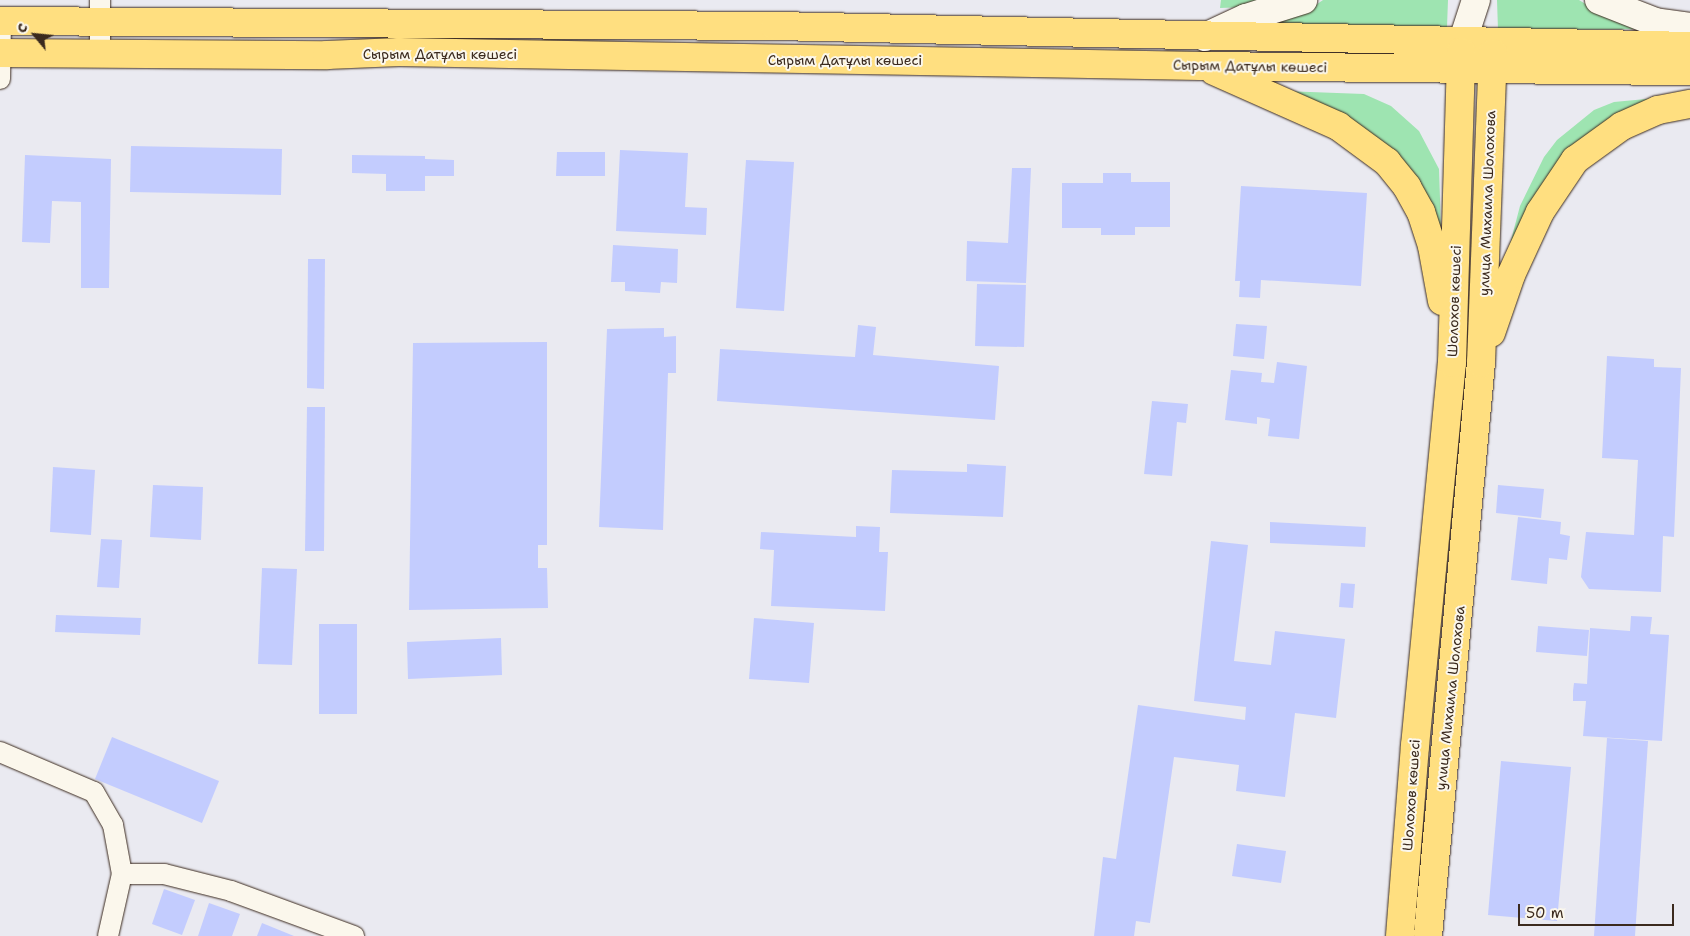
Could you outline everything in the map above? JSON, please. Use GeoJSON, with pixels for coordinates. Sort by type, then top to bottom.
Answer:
{"type":"FeatureCollection","features":[{"type":"Feature","properties":{"kind":"highway","name":"Сырым Датұлы көшесі"},"geometry":{"type":"LineString","coordinates":[[0,22],[100,11],[1204,37],[1690,71]]}},
{"type":"Feature","properties":{"kind":"highway","name":"Сырым Датұлы көшесі"},"geometry":{"type":"LineString","coordinates":[[1493,57],[1690,46]]}},
{"type":"Feature","properties":{"kind":"highway","name":"Сырым Датұлы көшесі"},"geometry":{"type":"LineString","coordinates":[[0,62],[100,54],[327,56],[400,52],[1201,66],[1461,56]]}},
{"type":"Feature","properties":{"kind":"highway","name":"Шолохов көшесі"},"geometry":{"type":"LineString","coordinates":[[1400,936],[1452,363],[1461,56]]}},
{"type":"Feature","properties":{"kind":"highway","name":"улица Михаила Шолохова"},"geometry":{"type":"LineString","coordinates":[[1439,813],[1481,362],[1493,57]]}},
{"type":"Feature","properties":{"kind":"highway"},"geometry":{"type":"LineString","coordinates":[[1201,66],[1338,126],[1387,162],[1407,187],[1421,212],[1432,246],[1452,363]]}},
{"type":"Feature","properties":{"kind":"highway"},"geometry":{"type":"LineString","coordinates":[[1481,362],[1511,275],[1540,212],[1575,160],[1622,126],[1658,110],[1690,104]]}},
{"type":"Feature","properties":{"kind":"highway","name":"Шолохов көшесі"},"geometry":{"type":"LineString","coordinates":[[1428,936],[1439,813]]}},
{"type":"Feature","properties":{"kind":"main road"},"geometry":{"type":"LineString","coordinates":[[1204,37],[1246,18],[1303,0]]}},
{"type":"Feature","properties":{"kind":"main road"},"geometry":{"type":"LineString","coordinates":[[1599,0],[1655,22],[1690,26]]}},
{"type":"Feature","properties":{"kind":"main road"},"geometry":{"type":"LineString","coordinates":[[1461,56],[1476,4]]}},
{"type":"Feature","properties":{"kind":"main road"},"geometry":{"type":"LineString","coordinates":[[1476,4],[1493,57]]}},
{"type":"Feature","properties":{"kind":"street"},"geometry":{"type":"LineString","coordinates":[[100,11],[100,54]]}},
{"type":"Feature","properties":{"kind":"street"},"geometry":{"type":"LineString","coordinates":[[0,22],[0,62]]}},
{"type":"Feature","properties":{"kind":"street"},"geometry":{"type":"LineString","coordinates":[[0,752],[94,792],[113,826],[122,874],[108,936]]}},
{"type":"Feature","properties":{"kind":"street"},"geometry":{"type":"LineString","coordinates":[[122,874],[164,874],[231,891],[354,936]]}},
{"type":"Feature","properties":{"kind":"green space"},"geometry":{"type":"Polygon","coordinates":[[[1221,0],[1271,0],[1247,7],[1220,8],[1221,0]]]}},
{"type":"Feature","properties":{"kind":"green space"},"geometry":{"type":"Polygon","coordinates":[[[1323,0],[1448,0],[1447,27],[1252,26],[1307,11],[1323,0]]]}},
{"type":"Feature","properties":{"kind":"green space"},"geometry":{"type":"Polygon","coordinates":[[[1497,0],[1579,0],[1600,13],[1645,29],[1498,30],[1497,0]]]}},
{"type":"Feature","properties":{"kind":"green space"},"geometry":{"type":"Polygon","coordinates":[[[1283,91],[1364,94],[1391,106],[1419,131],[1439,169],[1442,261],[1429,210],[1283,91]]]}},
{"type":"Feature","properties":{"kind":"green space"},"geometry":{"type":"Polygon","coordinates":[[[1667,97],[1616,121],[1505,263],[1520,206],[1544,157],[1557,140],[1594,110],[1614,102],[1667,97]]]}},
{"type":"Feature","properties":{"kind":"building"},"geometry":{"type":"Polygon","coordinates":[[[131,146],[282,149],[281,195],[130,192],[131,146]]]}},
{"type":"Feature","properties":{"kind":"building"},"geometry":{"type":"Polygon","coordinates":[[[620,150],[688,153],[685,207],[707,208],[706,235],[616,231],[620,150]]]}},
{"type":"Feature","properties":{"kind":"building"},"geometry":{"type":"Polygon","coordinates":[[[557,152],[605,152],[605,176],[556,176],[557,152]]]}},
{"type":"Feature","properties":{"kind":"building"},"geometry":{"type":"Polygon","coordinates":[[[25,155],[111,159],[109,288],[81,288],[81,202],[52,201],[50,243],[22,242],[25,155]]]}},
{"type":"Feature","properties":{"kind":"building"},"geometry":{"type":"Polygon","coordinates":[[[352,155],[425,156],[425,159],[454,160],[454,176],[425,176],[425,191],[386,191],[386,174],[352,173],[352,155]]]}},
{"type":"Feature","properties":{"kind":"building"},"geometry":{"type":"Polygon","coordinates":[[[746,160],[794,162],[784,311],[736,308],[746,160]]]}},
{"type":"Feature","properties":{"kind":"building"},"geometry":{"type":"Polygon","coordinates":[[[1012,168],[1031,168],[1026,283],[966,281],[967,241],[1008,243],[1012,168]]]}},
{"type":"Feature","properties":{"kind":"building"},"geometry":{"type":"Polygon","coordinates":[[[1103,173],[1131,173],[1131,182],[1170,182],[1170,227],[1135,227],[1135,235],[1101,235],[1101,228],[1062,228],[1062,183],[1103,183],[1103,173]]]}},
{"type":"Feature","properties":{"kind":"building"},"geometry":{"type":"Polygon","coordinates":[[[1241,186],[1367,193],[1361,286],[1261,280],[1260,298],[1239,297],[1240,281],[1235,281],[1241,186]]]}},
{"type":"Feature","properties":{"kind":"building"},"geometry":{"type":"Polygon","coordinates":[[[613,245],[678,249],[677,283],[661,282],[660,293],[625,291],[625,282],[611,282],[613,245]]]}},
{"type":"Feature","properties":{"kind":"building"},"geometry":{"type":"Polygon","coordinates":[[[308,259],[325,259],[324,389],[307,388],[308,259]]]}},
{"type":"Feature","properties":{"kind":"building"},"geometry":{"type":"Polygon","coordinates":[[[977,284],[1026,285],[1024,347],[975,346],[977,284]]]}},
{"type":"Feature","properties":{"kind":"building"},"geometry":{"type":"Polygon","coordinates":[[[1236,324],[1267,326],[1264,359],[1233,356],[1236,324]]]}},
{"type":"Feature","properties":{"kind":"building"},"geometry":{"type":"Polygon","coordinates":[[[858,325],[876,327],[873,355],[999,366],[995,420],[717,401],[720,349],[855,357],[858,325]]]}},
{"type":"Feature","properties":{"kind":"building"},"geometry":{"type":"Polygon","coordinates":[[[664,328],[664,337],[676,336],[676,373],[668,373],[663,530],[599,527],[607,329],[664,328]]]}},
{"type":"Feature","properties":{"kind":"building"},"geometry":{"type":"Polygon","coordinates":[[[547,342],[547,545],[538,545],[538,568],[547,568],[548,608],[409,610],[413,343],[547,342]]]}},
{"type":"Feature","properties":{"kind":"building"},"geometry":{"type":"Polygon","coordinates":[[[1607,356],[1654,359],[1654,367],[1681,368],[1674,537],[1663,536],[1661,592],[1589,589],[1581,577],[1586,532],[1634,535],[1638,460],[1602,458],[1607,356]]]}},
{"type":"Feature","properties":{"kind":"building"},"geometry":{"type":"Polygon","coordinates":[[[1277,362],[1307,366],[1299,439],[1268,436],[1270,419],[1257,417],[1257,424],[1225,420],[1231,370],[1262,373],[1261,382],[1274,383],[1277,362]]]}},
{"type":"Feature","properties":{"kind":"building"},"geometry":{"type":"Polygon","coordinates":[[[1152,401],[1188,404],[1186,423],[1177,422],[1172,476],[1144,474],[1152,401]]]}},
{"type":"Feature","properties":{"kind":"building"},"geometry":{"type":"Polygon","coordinates":[[[307,407],[325,407],[324,551],[305,551],[307,407]]]}},
{"type":"Feature","properties":{"kind":"building"},"geometry":{"type":"Polygon","coordinates":[[[967,464],[1006,466],[1003,517],[890,513],[892,470],[967,472],[967,464]]]}},
{"type":"Feature","properties":{"kind":"building"},"geometry":{"type":"Polygon","coordinates":[[[53,467],[95,470],[91,535],[50,532],[53,467]]]}},
{"type":"Feature","properties":{"kind":"building"},"geometry":{"type":"Polygon","coordinates":[[[153,485],[203,487],[201,540],[150,537],[153,485]]]}},
{"type":"Feature","properties":{"kind":"building"},"geometry":{"type":"Polygon","coordinates":[[[1498,485],[1544,489],[1541,518],[1496,513],[1498,485]]]}},
{"type":"Feature","properties":{"kind":"building"},"geometry":{"type":"Polygon","coordinates":[[[1518,517],[1561,522],[1560,534],[1570,536],[1567,560],[1549,558],[1547,584],[1511,580],[1518,517]]]}},
{"type":"Feature","properties":{"kind":"building"},"geometry":{"type":"Polygon","coordinates":[[[1270,522],[1366,527],[1365,547],[1270,543],[1270,522]]]}},
{"type":"Feature","properties":{"kind":"building"},"geometry":{"type":"Polygon","coordinates":[[[856,526],[880,527],[879,552],[888,552],[885,611],[771,606],[774,550],[760,549],[761,532],[856,537],[856,526]]]}},
{"type":"Feature","properties":{"kind":"building"},"geometry":{"type":"Polygon","coordinates":[[[101,539],[122,540],[119,588],[97,587],[101,539]]]}},
{"type":"Feature","properties":{"kind":"building"},"geometry":{"type":"Polygon","coordinates":[[[1211,541],[1248,545],[1234,661],[1271,665],[1275,631],[1345,639],[1336,718],[1295,713],[1285,797],[1236,791],[1239,765],[1174,757],[1150,923],[1136,921],[1134,936],[1094,936],[1103,857],[1116,859],[1138,705],[1245,720],[1246,707],[1194,701],[1211,541]]]}},
{"type":"Feature","properties":{"kind":"building"},"geometry":{"type":"Polygon","coordinates":[[[262,568],[297,569],[292,665],[258,664],[262,568]]]}},
{"type":"Feature","properties":{"kind":"building"},"geometry":{"type":"Polygon","coordinates":[[[1341,583],[1355,584],[1353,608],[1339,607],[1341,583]]]}},
{"type":"Feature","properties":{"kind":"building"},"geometry":{"type":"Polygon","coordinates":[[[56,615],[141,618],[140,635],[55,632],[56,615]]]}},
{"type":"Feature","properties":{"kind":"building"},"geometry":{"type":"Polygon","coordinates":[[[1631,616],[1652,617],[1650,634],[1669,635],[1662,741],[1583,736],[1586,701],[1573,701],[1573,691],[1574,683],[1587,684],[1590,628],[1630,631],[1631,616]]]}},
{"type":"Feature","properties":{"kind":"building"},"geometry":{"type":"Polygon","coordinates":[[[754,618],[814,623],[809,683],[749,679],[754,618]]]}},
{"type":"Feature","properties":{"kind":"building"},"geometry":{"type":"Polygon","coordinates":[[[319,624],[357,624],[357,714],[319,714],[319,624]]]}},
{"type":"Feature","properties":{"kind":"building"},"geometry":{"type":"Polygon","coordinates":[[[1538,626],[1589,630],[1587,656],[1536,652],[1538,626]]]}},
{"type":"Feature","properties":{"kind":"building"},"geometry":{"type":"Polygon","coordinates":[[[501,638],[502,675],[408,679],[407,642],[501,638]]]}},
{"type":"Feature","properties":{"kind":"building"},"geometry":{"type":"Polygon","coordinates":[[[112,737],[219,781],[202,823],[95,779],[112,737]]]}},
{"type":"Feature","properties":{"kind":"building"},"geometry":{"type":"Polygon","coordinates":[[[1607,738],[1648,741],[1635,936],[1594,936],[1607,738]]]}},
{"type":"Feature","properties":{"kind":"building"},"geometry":{"type":"Polygon","coordinates":[[[1501,761],[1571,767],[1557,921],[1488,915],[1501,761]]]}},
{"type":"Feature","properties":{"kind":"building"},"geometry":{"type":"Polygon","coordinates":[[[1237,844],[1286,851],[1281,883],[1232,876],[1237,844]]]}},
{"type":"Feature","properties":{"kind":"building"},"geometry":{"type":"Polygon","coordinates":[[[164,889],[195,900],[182,935],[152,924],[164,889]]]}},
{"type":"Feature","properties":{"kind":"building"},"geometry":{"type":"Polygon","coordinates":[[[209,903],[240,914],[232,936],[198,936],[209,903]]]}},
{"type":"Feature","properties":{"kind":"building"},"geometry":{"type":"Polygon","coordinates":[[[262,923],[294,936],[257,936],[262,923]]]}}]}
